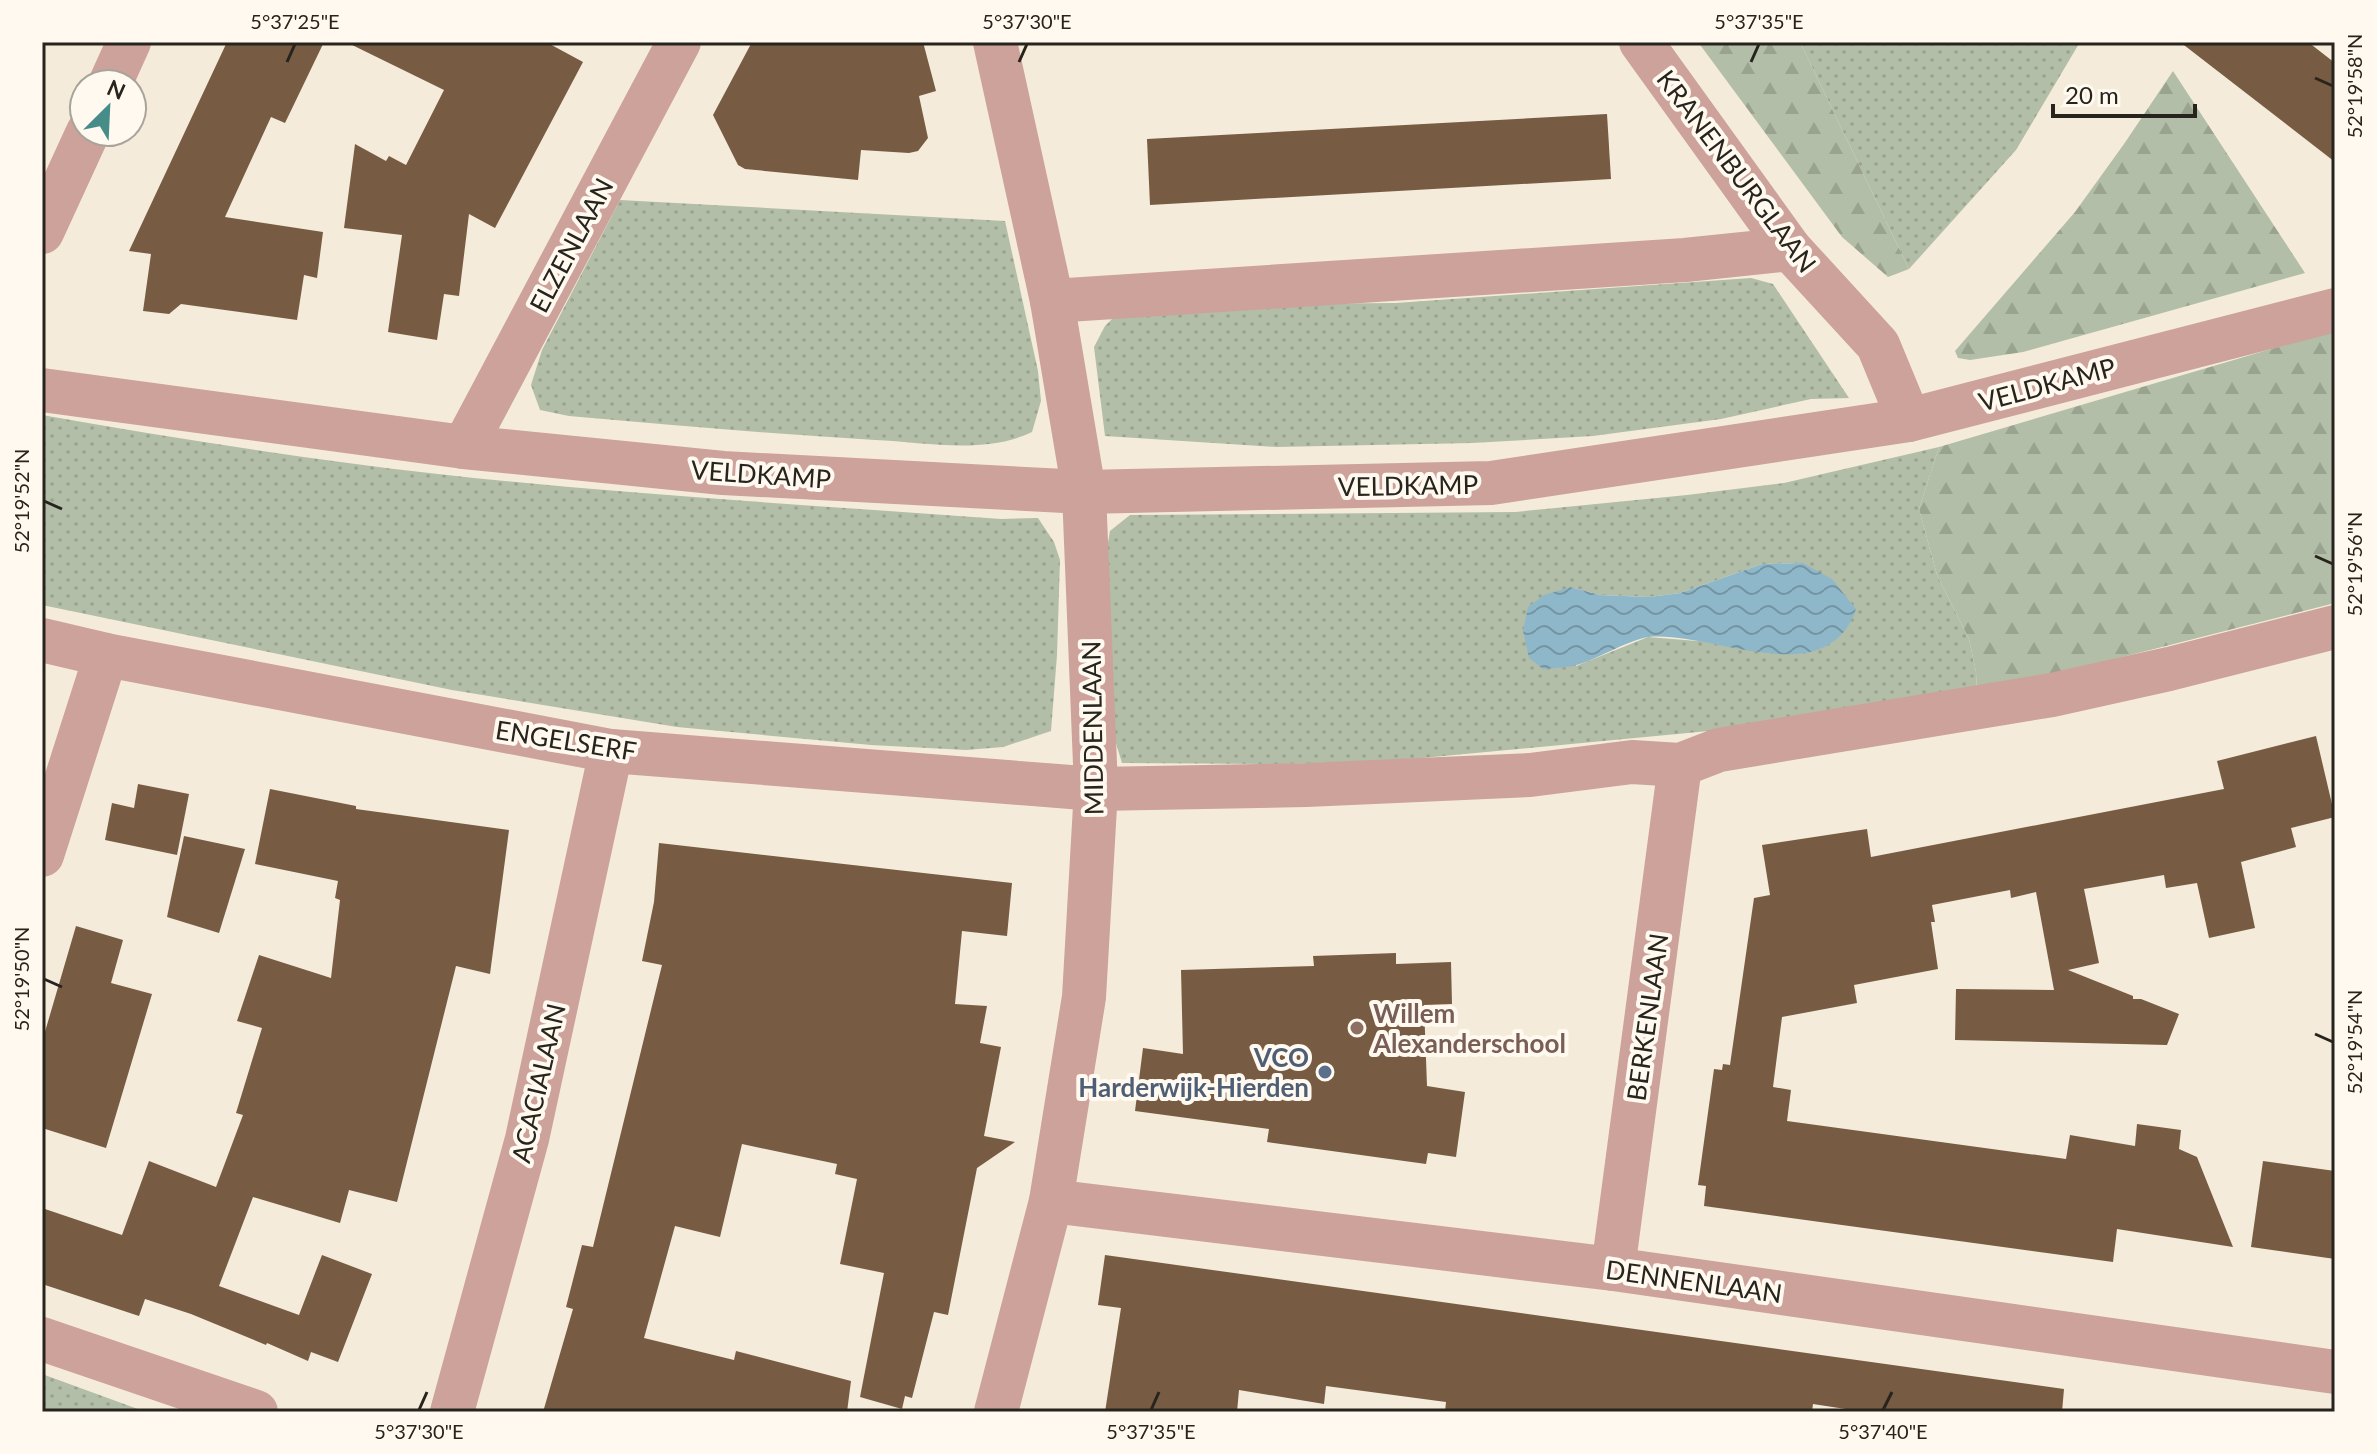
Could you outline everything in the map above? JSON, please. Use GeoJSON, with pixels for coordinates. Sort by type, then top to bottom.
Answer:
{"type":"FeatureCollection","features":[{"type":"Feature","properties":{"kind":"street"},"geometry":{"type":"LineString","coordinates":[[117,68],[129,42]]}},
{"type":"Feature","properties":{"kind":"street","name":"ELZENLAAN"},"geometry":{"type":"LineString","coordinates":[[464,447],[679,42]]}},
{"type":"Feature","properties":{"kind":"street","name":"MIDDENLAAN"},"geometry":{"type":"LineString","coordinates":[[995,42],[1052,301],[1084,492],[1096,789],[1084,997],[1051,1201],[996,1412]]}},
{"type":"Feature","properties":{"kind":"street","name":"KRANENBURGLAAN"},"geometry":{"type":"LineString","coordinates":[[1641,42],[1790,249],[1878,345],[1909,420]]}},
{"type":"Feature","properties":{"kind":"street"},"geometry":{"type":"LineString","coordinates":[[42,232],[81,148]]}},
{"type":"Feature","properties":{"kind":"street"},"geometry":{"type":"LineString","coordinates":[[1052,301],[1685,260],[1790,249]]}},
{"type":"Feature","properties":{"kind":"street","name":"VELDKAMP"},"geometry":{"type":"LineString","coordinates":[[464,447],[723,473],[1084,492],[1491,483],[1909,420],[2335,310]]}},
{"type":"Feature","properties":{"kind":"street"},"geometry":{"type":"LineString","coordinates":[[42,390],[464,447]]}},
{"type":"Feature","properties":{"kind":"street"},"geometry":{"type":"LineString","coordinates":[[1096,789],[1306,785],[1530,775],[1632,762],[1680,765],[1719,750],[2052,695],[2335,627]]}},
{"type":"Feature","properties":{"kind":"street","name":"ENGELSERF"},"geometry":{"type":"LineString","coordinates":[[42,640],[106,655],[611,751],[1096,789]]}},
{"type":"Feature","properties":{"kind":"street"},"geometry":{"type":"LineString","coordinates":[[42,855],[106,655]]}},
{"type":"Feature","properties":{"kind":"street","name":"ACACIALAAN"},"geometry":{"type":"LineString","coordinates":[[452,1412],[527,1139],[611,751]]}},
{"type":"Feature","properties":{"kind":"street","name":"BERKENLAAN"},"geometry":{"type":"LineString","coordinates":[[1613,1269],[1680,765]]}},
{"type":"Feature","properties":{"kind":"street","name":"DENNENLAAN"},"geometry":{"type":"LineString","coordinates":[[1051,1201],[1613,1269],[2335,1372]]}},
{"type":"Feature","properties":{"kind":"street"},"geometry":{"type":"LineString","coordinates":[[42,1339],[256,1412]]}},
{"type":"Feature","properties":{"kind":"green space"},"geometry":{"type":"Polygon","coordinates":[[[1698,42],[1800,42],[1909,269],[1888,277],[1842,237],[1698,42]]]}},
{"type":"Feature","properties":{"kind":"green space"},"geometry":{"type":"Polygon","coordinates":[[[1800,42],[2080,42],[2016,150],[1909,269],[1800,42]]]}},
{"type":"Feature","properties":{"kind":"green space"},"geometry":{"type":"Polygon","coordinates":[[[2173,71],[2305,273],[2023,352],[1970,360],[1958,358],[1955,351],[2075,212],[2173,71]]]}},
{"type":"Feature","properties":{"kind":"green space"},"geometry":{"type":"Polygon","coordinates":[[[620,200],[1005,221],[1038,371],[1041,401],[1032,432],[995,443],[955,445],[684,426],[569,416],[540,410],[531,385],[542,350],[620,200]]]}},
{"type":"Feature","properties":{"kind":"green space"},"geometry":{"type":"Polygon","coordinates":[[[1751,278],[1773,284],[1849,398],[1811,399],[1721,419],[1593,436],[1472,443],[1276,447],[1105,436],[1094,347],[1105,326],[1117,314],[1268,304],[1396,303],[1751,278]]]}},
{"type":"Feature","properties":{"kind":"green space"},"geometry":{"type":"Polygon","coordinates":[[[2335,330],[2335,603],[1977,694],[1969,639],[1937,575],[1919,509],[1939,447],[2335,330]]]}},
{"type":"Feature","properties":{"kind":"green space"},"geometry":{"type":"Polygon","coordinates":[[[42,415],[289,455],[508,481],[1001,519],[1038,518],[1054,542],[1060,560],[1051,731],[1003,747],[966,750],[871,745],[677,727],[452,690],[42,605],[42,415]]]}},
{"type":"Feature","properties":{"kind":"green space"},"geometry":{"type":"Polygon","coordinates":[[[1939,447],[1919,509],[1937,575],[1969,639],[1977,694],[1826,720],[1401,760],[1284,764],[1122,763],[1115,740],[1105,560],[1110,531],[1130,515],[1515,512],[1784,483],[1939,447]],[[1803,563],[1762,564],[1680,593],[1649,597],[1600,595],[1571,587],[1576,666],[1648,637],[1697,641],[1803,563]]]}},
{"type":"Feature","properties":{"kind":"green space"},"geometry":{"type":"Polygon","coordinates":[[[42,1374],[146,1412],[42,1412],[42,1374]]]}},
{"type":"Feature","properties":{"kind":"water"},"geometry":{"type":"Polygon","coordinates":[[[1803,563],[1832,579],[1856,609],[1841,635],[1820,649],[1794,654],[1765,653],[1675,638],[1649,637],[1571,666],[1543,669],[1529,658],[1523,631],[1528,607],[1544,595],[1571,587],[1600,595],[1649,597],[1680,593],[1762,564],[1803,563]]]}},
{"type":"Feature","properties":{"kind":"building"},"geometry":{"type":"Polygon","coordinates":[[[227,42],[324,42],[285,123],[271,117],[225,217],[323,232],[317,278],[304,275],[297,320],[181,304],[169,314],[143,311],[151,254],[129,251],[227,42]]]}},
{"type":"Feature","properties":{"kind":"building"},"geometry":{"type":"Polygon","coordinates":[[[346,42],[546,42],[583,62],[495,228],[469,214],[459,296],[444,294],[437,340],[388,332],[402,235],[344,228],[355,144],[386,161],[389,156],[406,165],[444,90],[346,42]]]}},
{"type":"Feature","properties":{"kind":"building"},"geometry":{"type":"Polygon","coordinates":[[[752,42],[923,42],[936,91],[919,96],[928,138],[918,151],[909,153],[861,150],[858,180],[745,169],[738,165],[713,115],[752,42]]]}},
{"type":"Feature","properties":{"kind":"building"},"geometry":{"type":"Polygon","coordinates":[[[2180,42],[2308,42],[2335,63],[2335,162],[2180,42]]]}},
{"type":"Feature","properties":{"kind":"building"},"geometry":{"type":"Polygon","coordinates":[[[1607,114],[1611,179],[1150,205],[1147,139],[1607,114]]]}},
{"type":"Feature","properties":{"kind":"building"},"geometry":{"type":"Polygon","coordinates":[[[2316,736],[2335,817],[2291,828],[2296,847],[2241,862],[2255,928],[2209,938],[2197,883],[2166,888],[2164,875],[2084,889],[2099,963],[2068,970],[2133,996],[2133,999],[2141,999],[2179,1014],[2167,1045],[1955,1040],[1956,989],[2054,990],[2036,892],[2011,898],[2010,890],[1932,905],[1935,922],[1931,922],[1938,969],[1854,985],[1857,1003],[1782,1017],[1773,1087],[1791,1090],[1787,1121],[2066,1159],[2070,1135],[2135,1146],[2137,1124],[2181,1130],[2179,1149],[2197,1157],[2233,1247],[2117,1229],[2113,1262],[1704,1206],[1706,1186],[1698,1185],[1714,1069],[1722,1070],[1723,1064],[1730,1065],[1754,898],[1770,895],[1762,845],[1867,829],[1871,857],[2224,789],[2217,761],[2316,736]]]}},
{"type":"Feature","properties":{"kind":"building"},"geometry":{"type":"Polygon","coordinates":[[[138,784],[189,794],[177,855],[105,840],[112,803],[134,808],[138,784]]]}},
{"type":"Feature","properties":{"kind":"building"},"geometry":{"type":"Polygon","coordinates":[[[270,789],[356,806],[356,809],[509,830],[490,974],[456,966],[397,1202],[349,1190],[340,1223],[253,1197],[219,1286],[299,1315],[322,1255],[372,1274],[338,1362],[311,1352],[308,1361],[145,1299],[139,1316],[42,1284],[42,1208],[122,1235],[149,1161],[216,1187],[243,1115],[236,1113],[262,1028],[237,1021],[259,955],[331,978],[340,900],[335,898],[338,881],[255,864],[270,789]]]}},
{"type":"Feature","properties":{"kind":"building"},"geometry":{"type":"Polygon","coordinates":[[[184,836],[245,849],[219,933],[167,917],[184,836]]]}},
{"type":"Feature","properties":{"kind":"building"},"geometry":{"type":"Polygon","coordinates":[[[659,843],[1012,883],[1007,936],[962,931],[955,1004],[987,1006],[980,1043],[1001,1047],[984,1136],[1015,1142],[977,1168],[948,1315],[934,1312],[912,1398],[905,1396],[902,1409],[860,1397],[884,1273],[840,1264],[857,1179],[835,1174],[837,1164],[742,1144],[720,1237],[675,1226],[644,1338],[734,1360],[736,1351],[851,1381],[847,1412],[543,1412],[573,1309],[566,1307],[582,1245],[593,1247],[662,965],[642,961],[654,902],[659,843]]]}},
{"type":"Feature","properties":{"kind":"building"},"geometry":{"type":"Polygon","coordinates":[[[76,926],[123,940],[111,983],[152,994],[106,1148],[42,1128],[42,1042],[76,926]]]}},
{"type":"Feature","properties":{"kind":"building"},"geometry":{"type":"Polygon","coordinates":[[[1396,953],[1396,964],[1451,962],[1452,1004],[1424,1005],[1427,1086],[1465,1092],[1456,1157],[1428,1153],[1426,1164],[1267,1142],[1269,1129],[1135,1111],[1143,1048],[1183,1054],[1181,970],[1314,966],[1313,956],[1396,953]]]}},
{"type":"Feature","properties":{"kind":"building"},"geometry":{"type":"Polygon","coordinates":[[[2263,1161],[2335,1171],[2335,1259],[2251,1247],[2263,1161]]]}},
{"type":"Feature","properties":{"kind":"building"},"geometry":{"type":"Polygon","coordinates":[[[1105,1255],[2064,1389],[2062,1412],[1865,1412],[1813,1404],[1812,1412],[1445,1412],[1446,1402],[1326,1386],[1324,1404],[1239,1390],[1237,1412],[1105,1412],[1121,1308],[1098,1305],[1105,1255]]]}},
{"type":"Feature","properties":{"kind":"place","name":"Willem Alexanderschool"},"geometry":{"type":"Point","coordinates":[1357,1028]}},
{"type":"Feature","properties":{"kind":"place","name":"VCO Harderwijk-Hierden"},"geometry":{"type":"Point","coordinates":[1325,1072]}}]}
